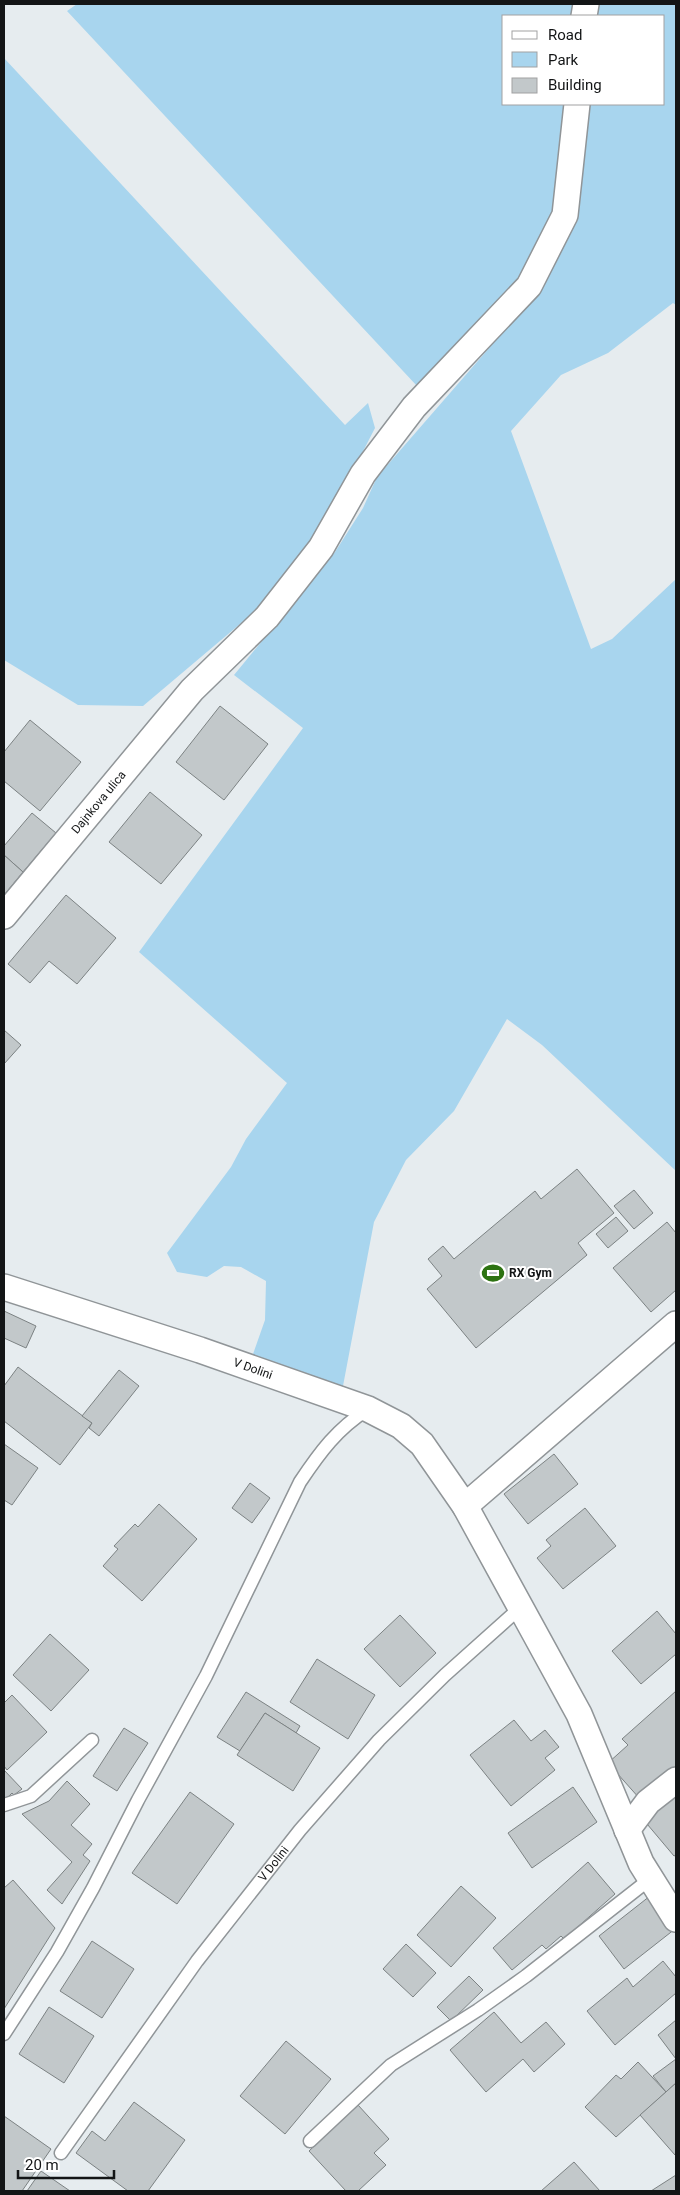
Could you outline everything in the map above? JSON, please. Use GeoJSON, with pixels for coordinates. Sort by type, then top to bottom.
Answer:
{"type":"FeatureCollection","features":[{"type":"Feature","properties":{"kind":"street","name":"Dajnkova ulica"},"geometry":{"type":"LineString","coordinates":[[4,916],[192,690],[266,616],[321,548],[363,474],[414,408],[528,286],[565,215],[577,105]]}},
{"type":"Feature","properties":{"kind":"street","name":"V Dolini"},"geometry":{"type":"LineString","coordinates":[[4,1287],[200,1350],[368,1408],[401,1426],[422,1444],[465,1506],[580,1714],[627,1830],[650,1879],[676,1919]]}},
{"type":"Feature","properties":{"kind":"street"},"geometry":{"type":"LineString","coordinates":[[465,1506],[676,1324]]}},
{"type":"Feature","properties":{"kind":"street"},"geometry":{"type":"LineString","coordinates":[[627,1830],[648,1802],[676,1780]]}},
{"type":"Feature","properties":{"kind":"lane"},"geometry":{"type":"LineString","coordinates":[[4,2034],[57,1952],[93,1888],[138,1800],[206,1676],[300,1482],[325,1446],[348,1422],[368,1408]]}},
{"type":"Feature","properties":{"kind":"lane","name":"V Dolini"},"geometry":{"type":"LineString","coordinates":[[61,2153],[196,1961],[300,1830],[379,1740],[445,1675],[522,1607]]}},
{"type":"Feature","properties":{"kind":"lane"},"geometry":{"type":"LineString","coordinates":[[4,1805],[31,1796],[92,1740]]}},
{"type":"Feature","properties":{"kind":"lane"},"geometry":{"type":"LineString","coordinates":[[310,2141],[392,2065],[478,2010],[526,1976],[650,1879]]}},
{"type":"Feature","properties":{"kind":"green space"},"geometry":{"type":"Polygon","coordinates":[[[77,4],[578,4],[577,15],[502,15],[502,105],[569,105],[557,205],[518,283],[417,386],[67,11],[77,4]]]}},
{"type":"Feature","properties":{"kind":"green space"},"geometry":{"type":"Polygon","coordinates":[[[595,4],[676,4],[676,305],[673,303],[608,353],[561,375],[511,431],[591,649],[612,639],[676,579],[676,1171],[542,1045],[507,1019],[454,1111],[406,1160],[374,1222],[343,1386],[252,1357],[265,1320],[266,1281],[241,1267],[224,1266],[207,1277],[177,1272],[167,1253],[231,1167],[246,1139],[287,1083],[139,952],[303,728],[234,675],[335,552],[363,508],[377,477],[530,301],[584,105],[665,105],[665,15],[593,15],[595,4]]]}},
{"type":"Feature","properties":{"kind":"green space"},"geometry":{"type":"Polygon","coordinates":[[[4,58],[345,425],[368,403],[375,428],[357,463],[325,514],[310,545],[260,607],[143,706],[78,705],[4,660],[4,58]]]}},
{"type":"Feature","properties":{"kind":"building"},"geometry":{"type":"Polygon","coordinates":[[[220,706],[268,744],[224,800],[176,762],[220,706]]]}},
{"type":"Feature","properties":{"kind":"building"},"geometry":{"type":"Polygon","coordinates":[[[30,720],[81,762],[40,811],[4,781],[4,752],[30,720]]]}},
{"type":"Feature","properties":{"kind":"building"},"geometry":{"type":"Polygon","coordinates":[[[150,792],[202,835],[161,884],[109,842],[150,792]]]}},
{"type":"Feature","properties":{"kind":"building"},"geometry":{"type":"Polygon","coordinates":[[[32,813],[56,833],[23,872],[4,855],[4,846],[32,813]]]}},
{"type":"Feature","properties":{"kind":"building"},"geometry":{"type":"Polygon","coordinates":[[[4,855],[23,872],[4,895],[4,855]]]}},
{"type":"Feature","properties":{"kind":"building"},"geometry":{"type":"Polygon","coordinates":[[[66,895],[116,938],[77,984],[49,961],[30,983],[8,964],[66,895]]]}},
{"type":"Feature","properties":{"kind":"building"},"geometry":{"type":"Polygon","coordinates":[[[4,1030],[21,1045],[4,1064],[4,1030]]]}},
{"type":"Feature","properties":{"kind":"building"},"geometry":{"type":"Polygon","coordinates":[[[577,1169],[614,1213],[578,1243],[587,1255],[476,1348],[427,1289],[442,1276],[428,1259],[443,1246],[454,1259],[535,1191],[541,1199],[577,1169]]]}},
{"type":"Feature","properties":{"kind":"building"},"geometry":{"type":"Polygon","coordinates":[[[634,1190],[653,1213],[634,1229],[614,1206],[634,1190]]]}},
{"type":"Feature","properties":{"kind":"building"},"geometry":{"type":"Polygon","coordinates":[[[616,1217],[628,1231],[608,1248],[596,1234],[616,1217]]]}},
{"type":"Feature","properties":{"kind":"building"},"geometry":{"type":"Polygon","coordinates":[[[667,1222],[676,1233],[676,1290],[651,1312],[613,1268],[667,1222]]]}},
{"type":"Feature","properties":{"kind":"building"},"geometry":{"type":"Polygon","coordinates":[[[4,1311],[36,1326],[26,1348],[4,1338],[4,1311]]]}},
{"type":"Feature","properties":{"kind":"building"},"geometry":{"type":"Polygon","coordinates":[[[18,1367],[92,1423],[60,1465],[4,1421],[4,1386],[18,1367]]]}},
{"type":"Feature","properties":{"kind":"building"},"geometry":{"type":"Polygon","coordinates":[[[119,1370],[139,1386],[99,1436],[89,1428],[92,1423],[82,1416],[119,1370]]]}},
{"type":"Feature","properties":{"kind":"building"},"geometry":{"type":"Polygon","coordinates":[[[4,1444],[38,1468],[12,1505],[4,1500],[4,1444]]]}},
{"type":"Feature","properties":{"kind":"building"},"geometry":{"type":"Polygon","coordinates":[[[554,1454],[578,1484],[528,1524],[504,1494],[554,1454]]]}},
{"type":"Feature","properties":{"kind":"building"},"geometry":{"type":"Polygon","coordinates":[[[250,1483],[270,1498],[252,1523],[232,1508],[250,1483]]]}},
{"type":"Feature","properties":{"kind":"building"},"geometry":{"type":"Polygon","coordinates":[[[159,1504],[197,1539],[142,1601],[103,1566],[118,1549],[114,1546],[135,1524],[138,1527],[159,1504]]]}},
{"type":"Feature","properties":{"kind":"building"},"geometry":{"type":"Polygon","coordinates":[[[585,1508],[616,1546],[563,1589],[537,1558],[551,1546],[546,1540],[585,1508]]]}},
{"type":"Feature","properties":{"kind":"building"},"geometry":{"type":"Polygon","coordinates":[[[657,1611],[676,1634],[676,1654],[641,1684],[612,1651],[657,1611]]]}},
{"type":"Feature","properties":{"kind":"building"},"geometry":{"type":"Polygon","coordinates":[[[400,1615],[436,1653],[400,1687],[364,1649],[400,1615]]]}},
{"type":"Feature","properties":{"kind":"building"},"geometry":{"type":"Polygon","coordinates":[[[50,1634],[89,1670],[51,1711],[13,1675],[50,1634]]]}},
{"type":"Feature","properties":{"kind":"building"},"geometry":{"type":"Polygon","coordinates":[[[317,1659],[375,1695],[348,1739],[290,1702],[317,1659]]]}},
{"type":"Feature","properties":{"kind":"building"},"geometry":{"type":"Polygon","coordinates":[[[676,1691],[676,1767],[640,1799],[608,1763],[628,1745],[622,1739],[676,1691]]]}},
{"type":"Feature","properties":{"kind":"building"},"geometry":{"type":"Polygon","coordinates":[[[246,1692],[300,1726],[296,1733],[265,1713],[240,1751],[217,1737],[246,1692]]]}},
{"type":"Feature","properties":{"kind":"building"},"geometry":{"type":"Polygon","coordinates":[[[12,1695],[47,1732],[7,1770],[4,1766],[4,1703],[12,1695]]]}},
{"type":"Feature","properties":{"kind":"building"},"geometry":{"type":"Polygon","coordinates":[[[265,1713],[320,1748],[293,1791],[237,1755],[265,1713]]]}},
{"type":"Feature","properties":{"kind":"building"},"geometry":{"type":"Polygon","coordinates":[[[514,1720],[531,1741],[545,1730],[559,1747],[545,1758],[555,1770],[511,1806],[470,1755],[514,1720]]]}},
{"type":"Feature","properties":{"kind":"building"},"geometry":{"type":"Polygon","coordinates":[[[124,1728],[148,1743],[117,1791],[93,1776],[124,1728]]]}},
{"type":"Feature","properties":{"kind":"building"},"geometry":{"type":"Polygon","coordinates":[[[4,1770],[22,1789],[14,1795],[12,1793],[7,1798],[4,1797],[4,1770]]]}},
{"type":"Feature","properties":{"kind":"building"},"geometry":{"type":"Polygon","coordinates":[[[67,1781],[90,1804],[71,1825],[92,1844],[83,1855],[90,1861],[62,1904],[47,1890],[72,1862],[22,1814],[49,1801],[67,1781]]]}},
{"type":"Feature","properties":{"kind":"building"},"geometry":{"type":"Polygon","coordinates":[[[573,1787],[597,1822],[532,1868],[508,1833],[573,1787]]]}},
{"type":"Feature","properties":{"kind":"building"},"geometry":{"type":"Polygon","coordinates":[[[676,1789],[676,1855],[674,1856],[642,1818],[676,1789]]]}},
{"type":"Feature","properties":{"kind":"building"},"geometry":{"type":"Polygon","coordinates":[[[190,1792],[234,1824],[177,1904],[132,1873],[190,1792]]]}},
{"type":"Feature","properties":{"kind":"building"},"geometry":{"type":"Polygon","coordinates":[[[588,1862],[615,1894],[564,1939],[561,1936],[546,1949],[542,1945],[512,1970],[493,1948],[588,1862]]]}},
{"type":"Feature","properties":{"kind":"building"},"geometry":{"type":"Polygon","coordinates":[[[13,1880],[55,1928],[4,2009],[4,1888],[13,1880]]]}},
{"type":"Feature","properties":{"kind":"building"},"geometry":{"type":"Polygon","coordinates":[[[461,1886],[496,1918],[451,1967],[417,1935],[461,1886]]]}},
{"type":"Feature","properties":{"kind":"building"},"geometry":{"type":"Polygon","coordinates":[[[650,1896],[675,1929],[624,1969],[599,1936],[650,1896]]]}},
{"type":"Feature","properties":{"kind":"building"},"geometry":{"type":"Polygon","coordinates":[[[92,1941],[134,1969],[102,2018],[60,1991],[92,1941]]]}},
{"type":"Feature","properties":{"kind":"building"},"geometry":{"type":"Polygon","coordinates":[[[406,1944],[436,1973],[413,1997],[383,1969],[406,1944]]]}},
{"type":"Feature","properties":{"kind":"building"},"geometry":{"type":"Polygon","coordinates":[[[663,1961],[676,1977],[676,1993],[615,2045],[587,2011],[627,1978],[633,1987],[663,1961]]]}},
{"type":"Feature","properties":{"kind":"building"},"geometry":{"type":"Polygon","coordinates":[[[469,1976],[483,1990],[451,2021],[437,2007],[469,1976]]]}},
{"type":"Feature","properties":{"kind":"building"},"geometry":{"type":"Polygon","coordinates":[[[49,2007],[94,2036],[64,2083],[19,2054],[49,2007]]]}},
{"type":"Feature","properties":{"kind":"building"},"geometry":{"type":"Polygon","coordinates":[[[494,2012],[521,2043],[546,2022],[565,2044],[534,2072],[523,2059],[486,2092],[450,2050],[494,2012]]]}},
{"type":"Feature","properties":{"kind":"building"},"geometry":{"type":"Polygon","coordinates":[[[676,2020],[676,2059],[658,2035],[676,2020]]]}},
{"type":"Feature","properties":{"kind":"building"},"geometry":{"type":"Polygon","coordinates":[[[286,2041],[331,2079],[285,2134],[240,2096],[286,2041]]]}},
{"type":"Feature","properties":{"kind":"building"},"geometry":{"type":"Polygon","coordinates":[[[676,2059],[676,2083],[666,2092],[653,2076],[676,2059]]]}},
{"type":"Feature","properties":{"kind":"building"},"geometry":{"type":"Polygon","coordinates":[[[638,2062],[666,2092],[616,2137],[585,2107],[616,2075],[621,2079],[638,2062]]]}},
{"type":"Feature","properties":{"kind":"building"},"geometry":{"type":"Polygon","coordinates":[[[676,2083],[676,2154],[675,2155],[640,2115],[676,2083]]]}},
{"type":"Feature","properties":{"kind":"building"},"geometry":{"type":"Polygon","coordinates":[[[134,2102],[185,2140],[148,2191],[128,2191],[76,2153],[92,2131],[105,2141],[134,2102]]]}},
{"type":"Feature","properties":{"kind":"building"},"geometry":{"type":"Polygon","coordinates":[[[358,2105],[389,2139],[374,2153],[386,2165],[358,2191],[346,2191],[309,2151],[358,2105]]]}},
{"type":"Feature","properties":{"kind":"building"},"geometry":{"type":"Polygon","coordinates":[[[4,2116],[51,2149],[22,2191],[4,2191],[4,2116]]]}},
{"type":"Feature","properties":{"kind":"building"},"geometry":{"type":"Polygon","coordinates":[[[574,2162],[600,2191],[541,2191],[574,2162]]]}},
{"type":"Feature","properties":{"kind":"building"},"geometry":{"type":"Polygon","coordinates":[[[41,2171],[70,2191],[27,2191],[41,2171]]]}},
{"type":"Feature","properties":{"kind":"building"},"geometry":{"type":"Polygon","coordinates":[[[676,2175],[676,2191],[651,2191],[676,2175]]]}},
{"type":"Feature","properties":{"kind":"place","name":"RX Gym"},"geometry":{"type":"Point","coordinates":[493,1273]}}]}
